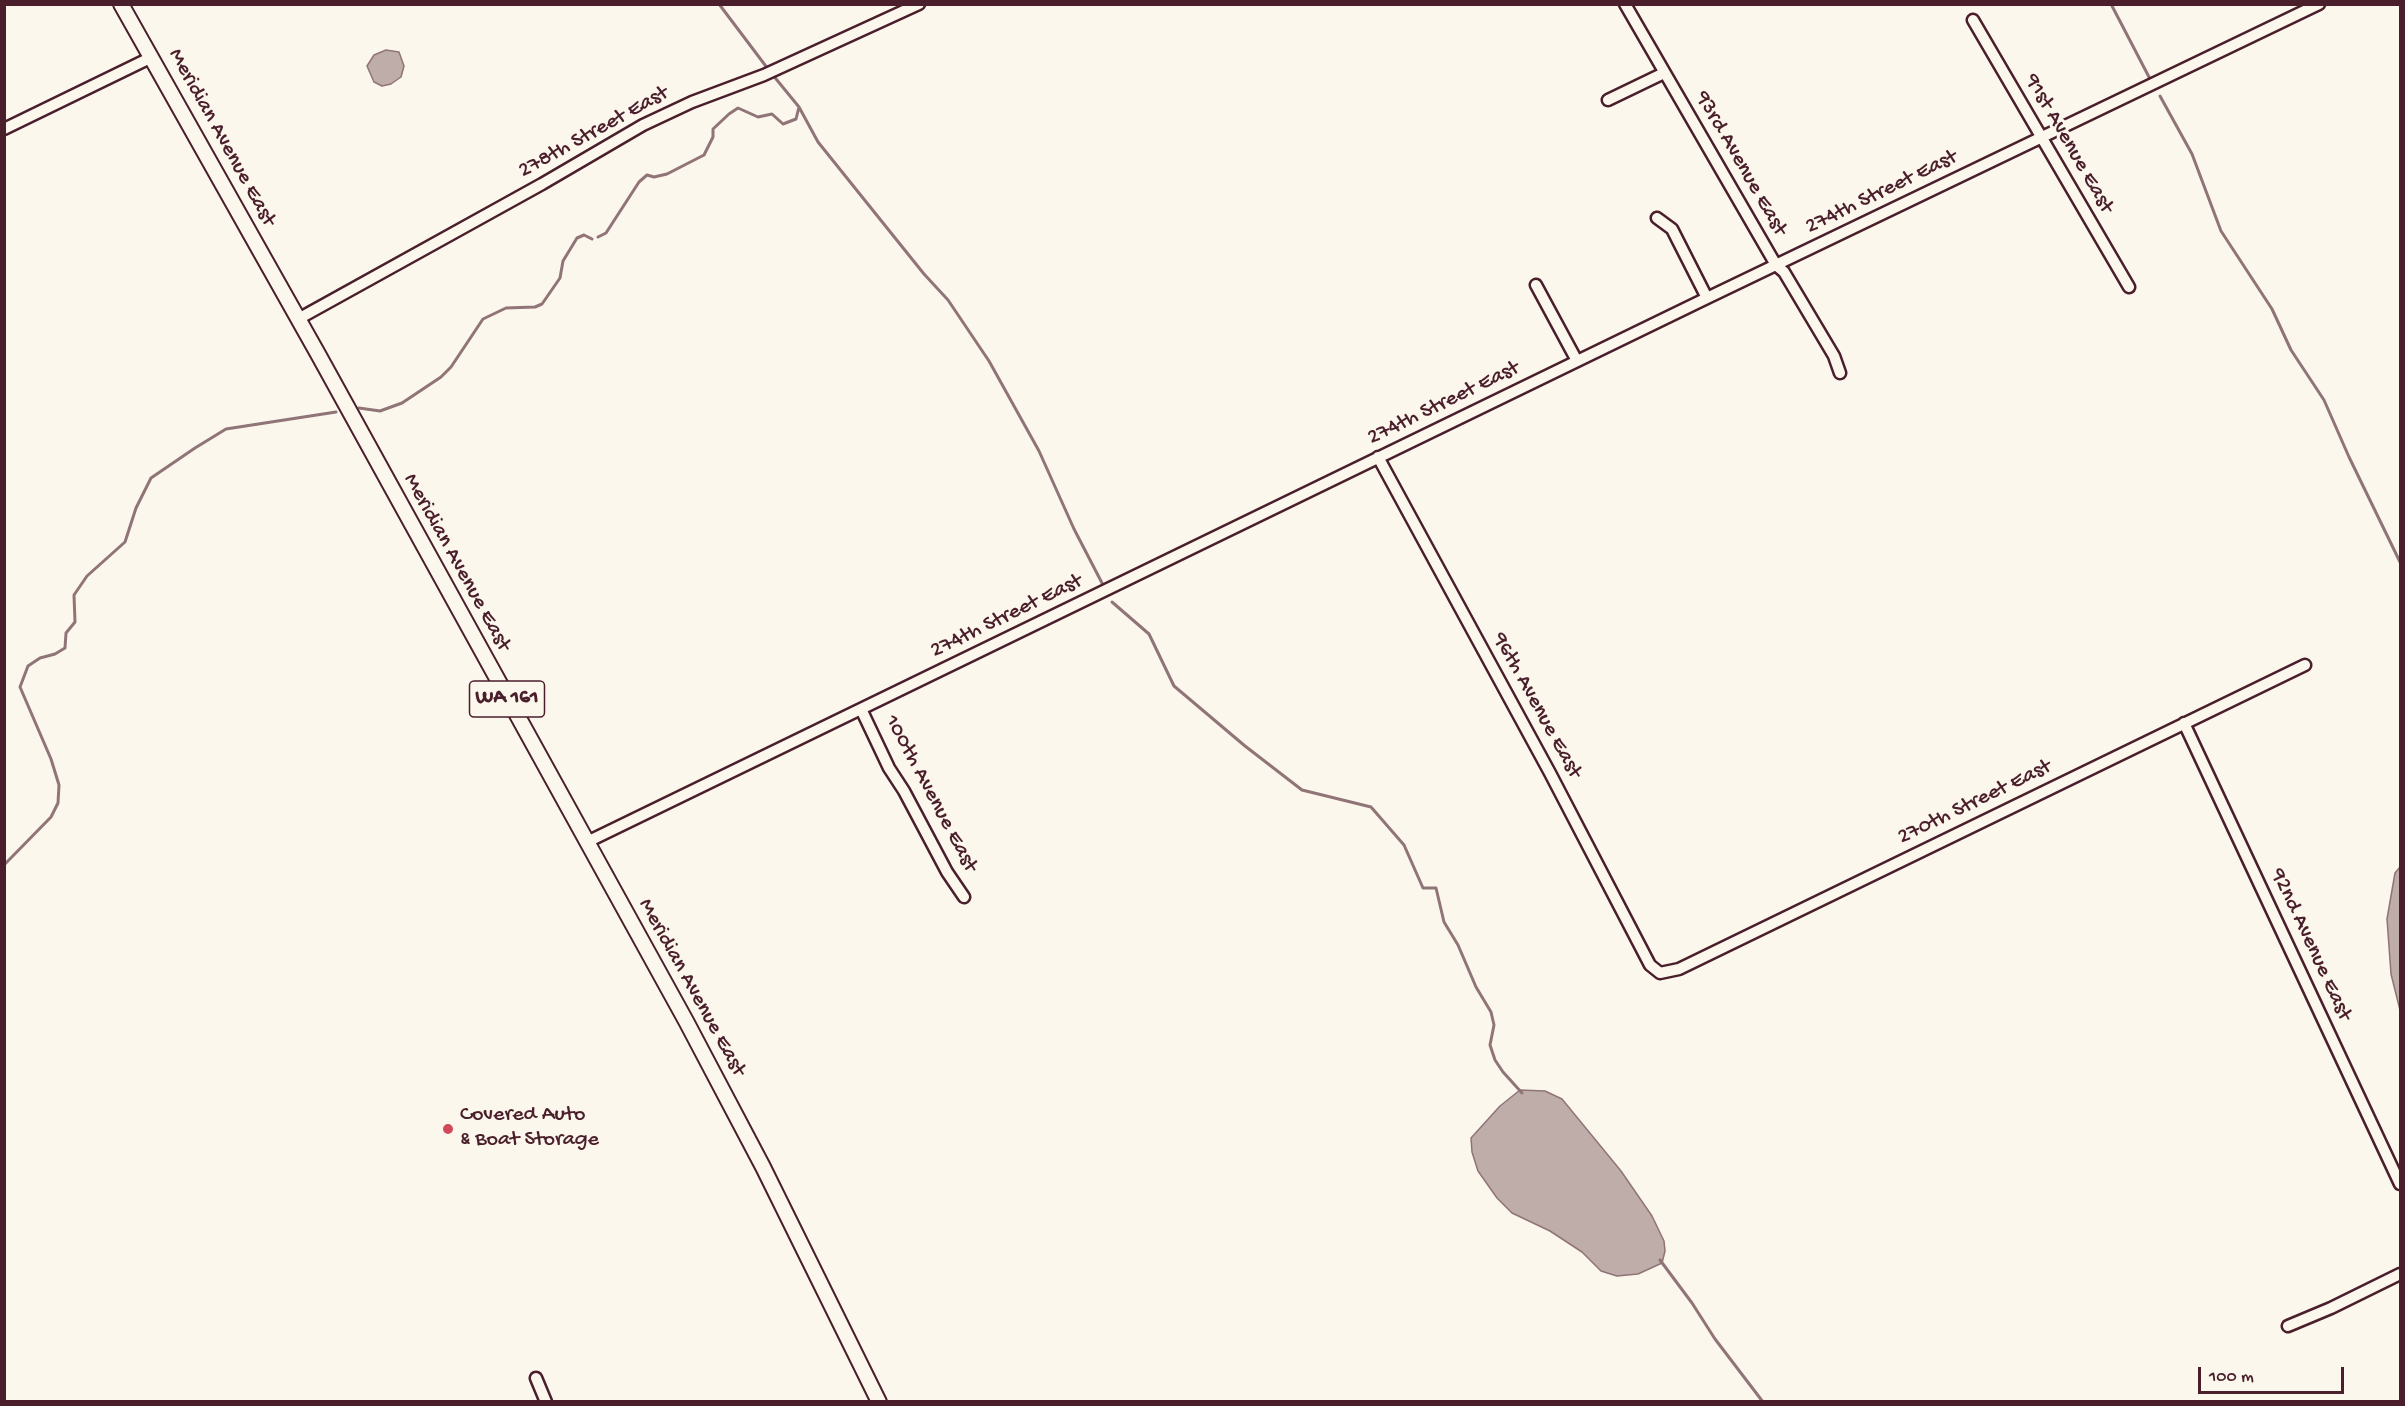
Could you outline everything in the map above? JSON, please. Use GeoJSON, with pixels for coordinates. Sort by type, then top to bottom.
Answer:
{"type":"FeatureCollection","features":[{"type":"Feature","properties":{"kind":"main road","name":"Meridian Avenue East"},"geometry":{"type":"LineString","coordinates":[[121,4],[298,319],[720,1085],[879,1401]]}},
{"type":"Feature","properties":{"kind":"street","name":"278th Street East"},"geometry":{"type":"LineString","coordinates":[[298,319],[542,184],[643,125],[692,102],[764,75],[919,4]]}},
{"type":"Feature","properties":{"kind":"street","name":"93rd Avenue East"},"geometry":{"type":"LineString","coordinates":[[1624,4],[1736,192],[1776,265],[1784,272],[1834,356],[1840,374]]}},
{"type":"Feature","properties":{"kind":"street","name":"274th Street East"},"geometry":{"type":"LineString","coordinates":[[587,842],[1378,457],[2319,4]]}},
{"type":"Feature","properties":{"kind":"street","name":"91st Avenue East"},"geometry":{"type":"LineString","coordinates":[[1973,20],[2129,287]]}},
{"type":"Feature","properties":{"kind":"street"},"geometry":{"type":"LineString","coordinates":[[4,129],[152,57]]}},
{"type":"Feature","properties":{"kind":"street"},"geometry":{"type":"LineString","coordinates":[[1608,100],[1664,73]]}},
{"type":"Feature","properties":{"kind":"street"},"geometry":{"type":"LineString","coordinates":[[1657,218],[1672,230],[1707,298]]}},
{"type":"Feature","properties":{"kind":"street"},"geometry":{"type":"LineString","coordinates":[[1536,285],[1577,361]]}},
{"type":"Feature","properties":{"kind":"street","name":"96th Avenue East"},"geometry":{"type":"LineString","coordinates":[[1378,457],[1545,762],[1650,965],[1660,973]]}},
{"type":"Feature","properties":{"kind":"street","name":"270th Street East"},"geometry":{"type":"LineString","coordinates":[[1660,973],[1679,969],[2305,665]]}},
{"type":"Feature","properties":{"kind":"street","name":"100th Avenue East"},"geometry":{"type":"LineString","coordinates":[[861,709],[889,768],[904,791],[947,872],[964,897]]}},
{"type":"Feature","properties":{"kind":"street","name":"92nd Avenue East"},"geometry":{"type":"LineString","coordinates":[[2184,723],[2400,1185]]}},
{"type":"Feature","properties":{"kind":"street"},"geometry":{"type":"LineString","coordinates":[[2288,1326],[2400,1274]]}},
{"type":"Feature","properties":{"kind":"street"},"geometry":{"type":"LineString","coordinates":[[536,1378],[546,1401]]}},
{"type":"Feature","properties":{"kind":"shaded area"},"geometry":{"type":"Polygon","coordinates":[[[386,50],[399,52],[404,66],[401,77],[391,84],[382,86],[374,82],[367,66],[374,55],[386,50]]]}},
{"type":"Feature","properties":{"kind":"shaded area"},"geometry":{"type":"Polygon","coordinates":[[[2400,867],[2400,1010],[2391,974],[2387,919],[2395,873],[2400,867]]]}},
{"type":"Feature","properties":{"kind":"shaded area"},"geometry":{"type":"Polygon","coordinates":[[[1520,1090],[1545,1091],[1562,1099],[1621,1171],[1652,1216],[1664,1241],[1665,1251],[1662,1263],[1638,1274],[1617,1276],[1601,1271],[1582,1252],[1550,1231],[1512,1213],[1497,1198],[1478,1171],[1472,1152],[1471,1138],[1500,1106],[1520,1090]]]}},
{"type":"Feature","properties":{"kind":"waterway"},"geometry":{"type":"LineString","coordinates":[[719,4],[768,69]]}},
{"type":"Feature","properties":{"kind":"waterway"},"geometry":{"type":"LineString","coordinates":[[2111,4],[2149,77]]}},
{"type":"Feature","properties":{"kind":"waterway"},"geometry":{"type":"LineString","coordinates":[[772,74],[799,107],[818,142],[924,274],[948,300],[989,361],[1039,451],[1074,529],[1102,583]]}},
{"type":"Feature","properties":{"kind":"waterway"},"geometry":{"type":"LineString","coordinates":[[2160,96],[2192,154],[2221,231],[2272,309],[2291,350],[2324,400],[2400,562]]}},
{"type":"Feature","properties":{"kind":"waterway"},"geometry":{"type":"LineString","coordinates":[[598,237],[606,233],[639,182],[647,175],[654,177],[667,174],[704,155],[713,137],[713,129],[738,108],[758,117],[772,114],[783,124],[796,119],[799,107]]}},
{"type":"Feature","properties":{"kind":"waterway"},"geometry":{"type":"LineString","coordinates":[[359,408],[380,411],[402,403],[441,377],[451,367],[483,319],[506,308],[535,307],[542,304],[560,278],[563,261],[577,238],[584,235],[592,239]]}},
{"type":"Feature","properties":{"kind":"waterway"},"geometry":{"type":"LineString","coordinates":[[4,865],[51,817],[58,803],[59,785],[51,759],[20,687],[28,666],[40,658],[55,654],[65,648],[66,633],[75,622],[74,595],[87,576],[125,542],[136,508],[151,478],[226,429],[336,412]]}},
{"type":"Feature","properties":{"kind":"waterway"},"geometry":{"type":"LineString","coordinates":[[1112,602],[1149,634],[1174,686],[1245,746],[1302,790],[1371,807],[1404,845],[1423,888],[1436,888],[1444,922],[1491,1012],[1494,1025],[1490,1045],[1495,1060],[1522,1093]]}},
{"type":"Feature","properties":{"kind":"waterway"},"geometry":{"type":"LineString","coordinates":[[1660,1260],[1715,1339],[1763,1402]]}},
{"type":"Feature","properties":{"kind":"place","name":"Covered Auto & Boat Storage"},"geometry":{"type":"Point","coordinates":[448,1129]}}]}
